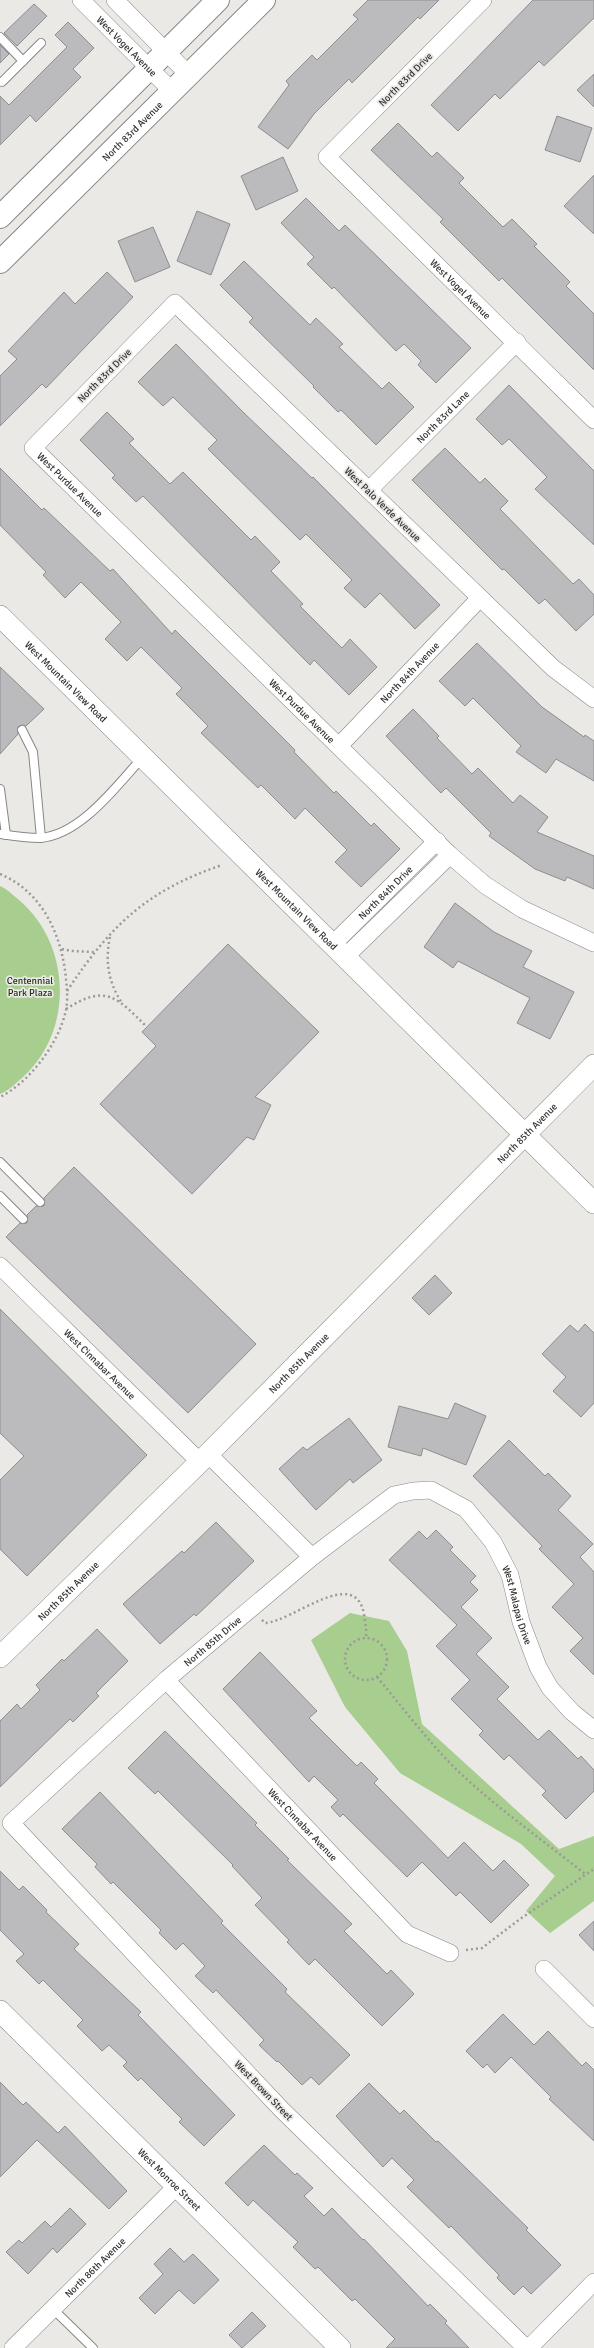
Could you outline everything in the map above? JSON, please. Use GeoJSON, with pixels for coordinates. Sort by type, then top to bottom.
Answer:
{"type":"FeatureCollection","features":[{"type":"Feature","properties":{"kind":"main road"},"geometry":{"type":"LineString","coordinates":[[0,217],[218,0]]}},
{"type":"Feature","properties":{"kind":"main road","name":"North 83rd Avenue"},"geometry":{"type":"LineString","coordinates":[[0,262],[264,0]]}},
{"type":"Feature","properties":{"kind":"street","name":"West Vogel Avenue"},"geometry":{"type":"LineString","coordinates":[[81,0],[172,91]]}},
{"type":"Feature","properties":{"kind":"street"},"geometry":{"type":"LineString","coordinates":[[115,0],[189,75]]}},
{"type":"Feature","properties":{"kind":"street","name":"North 83rd Drive"},"geometry":{"type":"LineString","coordinates":[[327,157],[483,0]]}},
{"type":"Feature","properties":{"kind":"street","name":"West Vogel Avenue"},"geometry":{"type":"LineString","coordinates":[[327,157],[517,342],[594,420]]}},
{"type":"Feature","properties":{"kind":"street","name":"North 83rd Drive"},"geometry":{"type":"LineString","coordinates":[[33,448],[175,303]]}},
{"type":"Feature","properties":{"kind":"street","name":"West Palo Verde Avenue"},"geometry":{"type":"LineString","coordinates":[[175,303],[552,668],[594,699]]}},
{"type":"Feature","properties":{"kind":"street","name":"North 83rd Lane"},"geometry":{"type":"LineString","coordinates":[[369,490],[517,342]]}},
{"type":"Feature","properties":{"kind":"street","name":"West Purdue Avenue"},"geometry":{"type":"LineString","coordinates":[[33,448],[450,855],[485,885],[522,909],[594,943]]}},
{"type":"Feature","properties":{"kind":"street","name":"North 84th Avenue"},"geometry":{"type":"LineString","coordinates":[[339,746],[480,598]]}},
{"type":"Feature","properties":{"kind":"street","name":"West Mountain View Road"},"geometry":{"type":"LineString","coordinates":[[0,616],[340,950],[594,1203]]}},
{"type":"Feature","properties":{"kind":"street","name":"North 84th Drive"},"geometry":{"type":"LineString","coordinates":[[381,910],[437,841]]}},
{"type":"Feature","properties":{"kind":"street","name":"North 84th Drive"},"geometry":{"type":"LineString","coordinates":[[340,950],[381,910],[450,855]]}},
{"type":"Feature","properties":{"kind":"street","name":"North 85th Avenue"},"geometry":{"type":"LineString","coordinates":[[0,1658],[204,1458],[594,1065]]}},
{"type":"Feature","properties":{"kind":"street","name":"West Cinnabar Avenue"},"geometry":{"type":"LineString","coordinates":[[0,1266],[312,1558]]}},
{"type":"Feature","properties":{"kind":"street","name":"North 85th Drive"},"geometry":{"type":"LineString","coordinates":[[11,1823],[166,1680],[312,1558],[394,1495],[413,1491],[431,1490]]}},
{"type":"Feature","properties":{"kind":"street","name":"West Malapai Drive"},"geometry":{"type":"LineString","coordinates":[[431,1490],[466,1509],[493,1542],[510,1575],[521,1622],[538,1667],[550,1688],[594,1730]]}},
{"type":"Feature","properties":{"kind":"street","name":"West Cinnabar Avenue"},"geometry":{"type":"LineString","coordinates":[[166,1680],[407,1934],[450,1953]]}},
{"type":"Feature","properties":{"kind":"street","name":"West Brown Street"},"geometry":{"type":"LineString","coordinates":[[11,1823],[282,2110],[527,2348]]}},
{"type":"Feature","properties":{"kind":"street"},"geometry":{"type":"LineString","coordinates":[[544,1969],[594,2019]]}},
{"type":"Feature","properties":{"kind":"street","name":"West Monroe Street"},"geometry":{"type":"LineString","coordinates":[[0,2011],[340,2348]]}},
{"type":"Feature","properties":{"kind":"street","name":"North 86th Avenue"},"geometry":{"type":"LineString","coordinates":[[13,2348],[176,2187]]}},
{"type":"Feature","properties":{"kind":"street"},"geometry":{"type":"LineString","coordinates":[[527,2348],[594,2282]]}},
{"type":"Feature","properties":{"kind":"lane"},"geometry":{"type":"LineString","coordinates":[[0,37],[23,61]]}},
{"type":"Feature","properties":{"kind":"lane"},"geometry":{"type":"LineString","coordinates":[[2,82],[41,43]]}},
{"type":"Feature","properties":{"kind":"lane"},"geometry":{"type":"LineString","coordinates":[[22,730],[33,752],[41,838]]}},
{"type":"Feature","properties":{"kind":"lane"},"geometry":{"type":"LineString","coordinates":[[0,789],[3,835],[41,838],[72,828],[89,815],[143,757]]}},
{"type":"Feature","properties":{"kind":"lane"},"geometry":{"type":"LineString","coordinates":[[0,1162],[40,1202]]}},
{"type":"Feature","properties":{"kind":"lane"},"geometry":{"type":"LineString","coordinates":[[0,1196],[23,1219]]}},
{"type":"Feature","properties":{"kind":"lane"},"geometry":{"type":"LineString","coordinates":[[53,2309],[92,2348]]}},
{"type":"Feature","properties":{"kind":"path"},"geometry":{"type":"LineString","coordinates":[[67,991],[95,952],[135,910],[165,888],[190,876],[222,865]]}},
{"type":"Feature","properties":{"kind":"path"},"geometry":{"type":"LineString","coordinates":[[0,874],[19,885],[34,898],[56,932],[61,948],[67,991],[66,1009],[61,1024],[41,1061],[25,1080],[0,1097]]}},
{"type":"Feature","properties":{"kind":"path"},"geometry":{"type":"LineString","coordinates":[[110,936],[107,964],[114,990],[122,1003],[147,1027]]}},
{"type":"Feature","properties":{"kind":"path"},"geometry":{"type":"LineString","coordinates":[[61,948],[71,951],[95,952]]}},
{"type":"Feature","properties":{"kind":"path"},"geometry":{"type":"LineString","coordinates":[[66,1009],[89,996],[111,997],[122,1003]]}},
{"type":"Feature","properties":{"kind":"path"},"geometry":{"type":"LineString","coordinates":[[253,1607],[264,1622],[269,1623],[292,1615],[334,1594],[346,1593],[353,1596],[361,1605],[366,1638]]}},
{"type":"Feature","properties":{"kind":"path"},"geometry":{"type":"LineString","coordinates":[[366,1638],[379,1643],[386,1653],[385,1666],[377,1677],[365,1680],[358,1679],[352,1675],[346,1665],[346,1654],[348,1648],[356,1640],[366,1638]]}},
{"type":"Feature","properties":{"kind":"path"},"geometry":{"type":"LineString","coordinates":[[377,1677],[438,1750],[459,1772],[486,1796],[585,1874]]}},
{"type":"Feature","properties":{"kind":"path"},"geometry":{"type":"LineString","coordinates":[[450,1953],[482,1948],[594,1869]]}},
{"type":"Feature","properties":{"kind":"green space","name":"Centennial Park Plaza"},"geometry":{"type":"Polygon","coordinates":[[[0,886],[8,890],[19,900],[36,919],[49,940],[57,964],[60,989],[58,1013],[51,1037],[39,1059],[22,1078],[9,1089],[0,1094],[0,886]]]}},
{"type":"Feature","properties":{"kind":"green space"},"geometry":{"type":"Polygon","coordinates":[[[350,1613],[389,1621],[407,1651],[422,1724],[559,1849],[594,1836],[594,1901],[550,1933],[526,1911],[555,1876],[521,1844],[400,1773],[345,1707],[311,1640],[350,1613]]]}},
{"type":"Feature","properties":{"kind":"building"},"geometry":{"type":"Polygon","coordinates":[[[368,0],[439,0],[420,19],[418,17],[352,83],[349,79],[314,114],[288,149],[258,127],[289,85],[286,81],[312,55],[317,60],[358,19],[353,15],[368,0]]]}},
{"type":"Feature","properties":{"kind":"building"},"geometry":{"type":"Polygon","coordinates":[[[533,0],[594,0],[594,18],[544,66],[539,61],[500,99],[495,94],[458,131],[431,105],[533,0]]]}},
{"type":"Feature","properties":{"kind":"building"},"geometry":{"type":"Polygon","coordinates":[[[34,4],[47,16],[17,46],[4,33],[34,4]]]}},
{"type":"Feature","properties":{"kind":"building"},"geometry":{"type":"Polygon","coordinates":[[[68,22],[94,48],[73,69],[81,77],[36,122],[30,115],[0,145],[0,96],[9,105],[67,47],[55,35],[68,22]]]}},
{"type":"Feature","properties":{"kind":"building"},"geometry":{"type":"Polygon","coordinates":[[[0,45],[9,54],[0,63],[0,45]]]}},
{"type":"Feature","properties":{"kind":"building"},"geometry":{"type":"Polygon","coordinates":[[[594,74],[594,107],[577,90],[594,74]]]}},
{"type":"Feature","properties":{"kind":"building"},"geometry":{"type":"Polygon","coordinates":[[[557,116],[592,128],[580,162],[545,150],[557,116]]]}},
{"type":"Feature","properties":{"kind":"building"},"geometry":{"type":"Polygon","coordinates":[[[398,123],[432,157],[437,152],[464,178],[459,183],[503,227],[512,219],[537,244],[534,246],[570,282],[566,286],[594,314],[594,370],[502,278],[499,281],[440,222],[443,219],[371,150],[398,123]]]}},
{"type":"Feature","properties":{"kind":"building"},"geometry":{"type":"Polygon","coordinates":[[[283,157],[298,191],[256,210],[241,176],[283,157]]]}},
{"type":"Feature","properties":{"kind":"building"},"geometry":{"type":"Polygon","coordinates":[[[594,175],[594,234],[564,206],[594,175]]]}},
{"type":"Feature","properties":{"kind":"building"},"geometry":{"type":"Polygon","coordinates":[[[306,198],[339,231],[345,225],[471,348],[436,383],[418,365],[421,361],[404,344],[396,351],[334,287],[332,289],[307,264],[314,257],[281,223],[306,198]]]}},
{"type":"Feature","properties":{"kind":"building"},"geometry":{"type":"Polygon","coordinates":[[[197,211],[230,224],[211,275],[177,261],[197,211]]]}},
{"type":"Feature","properties":{"kind":"building"},"geometry":{"type":"Polygon","coordinates":[[[153,227],[170,267],[135,282],[118,241],[153,227]]]}},
{"type":"Feature","properties":{"kind":"building"},"geometry":{"type":"Polygon","coordinates":[[[244,261],[310,325],[316,318],[343,344],[339,347],[382,389],[389,382],[414,407],[376,445],[341,410],[338,412],[313,387],[314,386],[249,322],[253,318],[220,285],[244,261]]]}},
{"type":"Feature","properties":{"kind":"building"},"geometry":{"type":"Polygon","coordinates":[[[107,272],[133,297],[46,388],[42,384],[0,426],[0,376],[17,359],[8,351],[64,292],[75,304],[107,272]]]}},
{"type":"Feature","properties":{"kind":"building"},"geometry":{"type":"Polygon","coordinates":[[[176,344],[244,413],[312,478],[313,477],[440,605],[415,629],[380,593],[365,608],[344,588],[352,580],[306,534],[300,540],[208,449],[217,440],[173,397],[163,406],[138,382],[176,344]]]}},
{"type":"Feature","properties":{"kind":"building"},"geometry":{"type":"Polygon","coordinates":[[[509,385],[594,471],[594,545],[535,489],[547,477],[509,439],[502,445],[476,419],[509,385]]]}},
{"type":"Feature","properties":{"kind":"building"},"geometry":{"type":"Polygon","coordinates":[[[107,412],[134,439],[129,443],[170,484],[183,472],[251,540],[255,536],[280,562],[271,571],[303,604],[300,606],[342,648],[350,639],[377,667],[349,695],[314,660],[310,665],[143,496],[136,502],[112,478],[115,475],[80,440],[107,412]]]}},
{"type":"Feature","properties":{"kind":"building"},"geometry":{"type":"Polygon","coordinates":[[[445,448],[480,483],[485,478],[508,501],[500,509],[573,584],[579,579],[594,595],[594,614],[576,631],[545,599],[539,604],[504,569],[502,570],[412,480],[445,448]]]}},
{"type":"Feature","properties":{"kind":"building"},"geometry":{"type":"Polygon","coordinates":[[[0,468],[42,510],[44,508],[110,571],[113,569],[172,634],[175,630],[295,750],[294,752],[334,793],[336,791],[371,826],[374,823],[400,849],[361,887],[335,862],[347,850],[305,808],[295,819],[261,785],[258,788],[201,733],[208,726],[176,694],[182,688],[141,647],[127,661],[105,639],[121,622],[81,582],[65,598],[43,575],[46,572],[0,525],[0,468]]]}},
{"type":"Feature","properties":{"kind":"building"},"geometry":{"type":"Polygon","coordinates":[[[477,643],[542,707],[584,737],[585,735],[594,741],[594,781],[556,759],[546,773],[516,752],[521,746],[473,698],[465,706],[439,681],[477,643]]]}},
{"type":"Feature","properties":{"kind":"building"},"geometry":{"type":"Polygon","coordinates":[[[0,667],[44,709],[26,726],[22,725],[18,727],[18,734],[0,754],[0,667]]]}},
{"type":"Feature","properties":{"kind":"building"},"geometry":{"type":"Polygon","coordinates":[[[413,709],[439,736],[437,738],[472,774],[478,768],[513,803],[520,795],[548,817],[537,832],[594,856],[594,889],[567,877],[565,881],[535,869],[489,836],[491,833],[446,788],[441,793],[386,736],[413,709]]]}},
{"type":"Feature","properties":{"kind":"building"},"geometry":{"type":"Polygon","coordinates":[[[455,903],[494,932],[532,951],[523,967],[574,992],[550,1039],[517,1023],[530,998],[458,961],[453,968],[424,947],[455,903]]]}},
{"type":"Feature","properties":{"kind":"building"},"geometry":{"type":"Polygon","coordinates":[[[228,944],[319,1032],[255,1097],[271,1105],[254,1140],[247,1137],[192,1194],[100,1104],[156,1046],[142,1032],[228,944]]]}},
{"type":"Feature","properties":{"kind":"building"},"geometry":{"type":"Polygon","coordinates":[[[74,1167],[256,1344],[188,1413],[6,1237],[20,1223],[27,1223],[27,1215],[36,1206],[44,1206],[44,1198],[74,1167]]]}},
{"type":"Feature","properties":{"kind":"building"},"geometry":{"type":"Polygon","coordinates":[[[435,1275],[452,1293],[429,1315],[412,1298],[435,1275]]]}},
{"type":"Feature","properties":{"kind":"building"},"geometry":{"type":"Polygon","coordinates":[[[0,1309],[147,1455],[27,1576],[0,1549],[0,1480],[24,1456],[0,1433],[0,1309]]]}},
{"type":"Feature","properties":{"kind":"building"},"geometry":{"type":"Polygon","coordinates":[[[585,1324],[594,1333],[594,1403],[581,1417],[553,1391],[566,1377],[542,1354],[570,1325],[578,1332],[585,1324]]]}},
{"type":"Feature","properties":{"kind":"building"},"geometry":{"type":"Polygon","coordinates":[[[455,1403],[486,1416],[466,1465],[423,1448],[421,1456],[388,1447],[399,1406],[448,1419],[455,1403]]]}},
{"type":"Feature","properties":{"kind":"building"},"geometry":{"type":"Polygon","coordinates":[[[349,1418],[382,1460],[353,1483],[350,1479],[316,1510],[279,1469],[303,1447],[307,1450],[349,1418]]]}},
{"type":"Feature","properties":{"kind":"building"},"geometry":{"type":"Polygon","coordinates":[[[509,1440],[545,1476],[548,1473],[571,1496],[558,1510],[593,1544],[580,1557],[594,1572],[594,1675],[570,1651],[583,1638],[552,1607],[574,1584],[539,1549],[542,1546],[473,1476],[509,1440]]]}},
{"type":"Feature","properties":{"kind":"building"},"geometry":{"type":"Polygon","coordinates":[[[216,1522],[254,1561],[196,1616],[194,1614],[160,1644],[123,1604],[182,1551],[184,1553],[216,1522]]]}},
{"type":"Feature","properties":{"kind":"building"},"geometry":{"type":"Polygon","coordinates":[[[436,1530],[453,1547],[450,1550],[476,1576],[470,1582],[478,1590],[461,1607],[492,1638],[476,1654],[509,1687],[497,1699],[538,1740],[549,1730],[578,1759],[581,1756],[594,1770],[594,1791],[566,1819],[542,1795],[546,1791],[509,1755],[504,1760],[479,1735],[483,1731],[451,1699],[470,1680],[436,1646],[457,1625],[389,1560],[419,1531],[427,1539],[436,1530]]]}},
{"type":"Feature","properties":{"kind":"building"},"geometry":{"type":"Polygon","coordinates":[[[97,1629],[128,1661],[96,1693],[99,1696],[73,1722],[70,1719],[0,1787],[0,1721],[17,1704],[21,1709],[40,1690],[36,1685],[62,1659],[64,1661],[97,1629]]]}},
{"type":"Feature","properties":{"kind":"building"},"geometry":{"type":"Polygon","coordinates":[[[260,1652],[317,1711],[309,1718],[357,1766],[361,1762],[378,1779],[374,1783],[448,1858],[464,1842],[493,1871],[504,1860],[529,1885],[491,1923],[460,1892],[456,1896],[422,1862],[407,1877],[343,1814],[340,1817],[331,1807],[338,1800],[314,1776],[309,1782],[223,1689],[260,1652]]]}},
{"type":"Feature","properties":{"kind":"building"},"geometry":{"type":"Polygon","coordinates":[[[165,1731],[257,1823],[255,1825],[289,1859],[287,1860],[352,1924],[344,1931],[387,1974],[391,1970],[414,1994],[382,2026],[315,1959],[309,1965],[287,1942],[289,1940],[255,1905],[262,1898],[232,1866],[233,1865],[158,1791],[155,1794],[128,1768],[165,1731]]]}},
{"type":"Feature","properties":{"kind":"building"},"geometry":{"type":"Polygon","coordinates":[[[100,1792],[223,1921],[221,1923],[287,1989],[285,1992],[350,2055],[319,2085],[311,2077],[302,2085],[278,2061],[277,2062],[259,2045],[264,2040],[216,1990],[213,1993],[195,1976],[205,1966],[183,1943],[176,1950],[159,1933],[161,1930],[113,1882],[111,1884],[95,1867],[97,1864],[62,1829],[100,1792]]]}},
{"type":"Feature","properties":{"kind":"building"},"geometry":{"type":"Polygon","coordinates":[[[0,1871],[19,1890],[23,1886],[47,1910],[46,1912],[79,1944],[74,1949],[141,2012],[138,2015],[235,2115],[204,2146],[179,2122],[182,2119],[141,2078],[138,2081],[123,2066],[127,2062],[109,2045],[102,2051],[77,2026],[83,2020],[43,1980],[39,1984],[16,1961],[24,1954],[0,1930],[0,1871]]]}},
{"type":"Feature","properties":{"kind":"building"},"geometry":{"type":"Polygon","coordinates":[[[594,1921],[594,1951],[579,1935],[594,1921]]]}},
{"type":"Feature","properties":{"kind":"building"},"geometry":{"type":"Polygon","coordinates":[[[503,2014],[534,2045],[548,2031],[582,2066],[586,2062],[594,2070],[594,2141],[549,2099],[551,2097],[511,2057],[495,2073],[487,2064],[483,2068],[466,2051],[503,2014]]]}},
{"type":"Feature","properties":{"kind":"building"},"geometry":{"type":"Polygon","coordinates":[[[0,2082],[23,2105],[26,2102],[58,2133],[65,2126],[127,2191],[109,2209],[37,2140],[0,2177],[0,2082]]]}},
{"type":"Feature","properties":{"kind":"building"},"geometry":{"type":"Polygon","coordinates":[[[369,2083],[400,2114],[404,2110],[436,2142],[438,2141],[528,2228],[526,2230],[561,2265],[531,2294],[523,2286],[514,2295],[497,2278],[499,2275],[451,2226],[449,2228],[407,2187],[414,2180],[392,2158],[383,2167],[336,2116],[369,2083]]]}},
{"type":"Feature","properties":{"kind":"building"},"geometry":{"type":"Polygon","coordinates":[[[264,2145],[295,2175],[297,2173],[313,2188],[304,2196],[324,2216],[332,2208],[428,2306],[430,2304],[447,2321],[445,2323],[469,2348],[386,2348],[395,2339],[355,2299],[352,2301],[318,2267],[315,2269],[293,2247],[298,2242],[253,2200],[248,2206],[225,2183],[264,2145]]]}},
{"type":"Feature","properties":{"kind":"building"},"geometry":{"type":"Polygon","coordinates":[[[70,2208],[86,2224],[57,2253],[53,2248],[28,2274],[6,2252],[19,2240],[22,2243],[45,2221],[51,2227],[70,2208]]]}},
{"type":"Feature","properties":{"kind":"building"},"geometry":{"type":"Polygon","coordinates":[[[170,2248],[184,2262],[193,2254],[219,2280],[194,2304],[179,2290],[155,2314],[139,2298],[163,2274],[154,2264],[170,2248]]]}},
{"type":"Feature","properties":{"kind":"building"},"geometry":{"type":"Polygon","coordinates":[[[252,2312],[266,2326],[242,2348],[229,2335],[252,2312]]]}}]}
